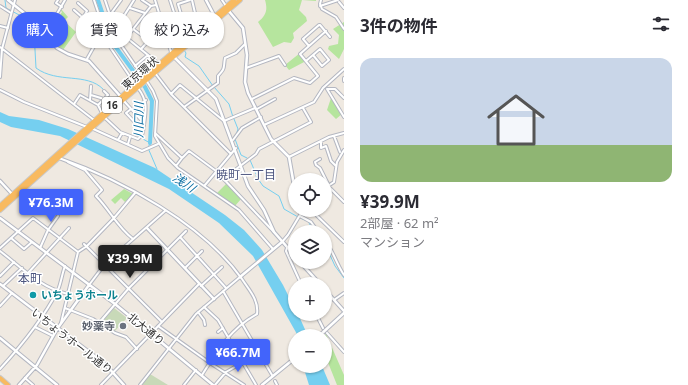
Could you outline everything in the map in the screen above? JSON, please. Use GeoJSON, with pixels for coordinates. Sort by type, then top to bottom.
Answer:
{"type":"FeatureCollection","features":[{"type":"Feature","properties":{"kind":"highway","name":"東京環状"},"geometry":{"type":"LineString","coordinates":[[227,8],[234,0]]}},
{"type":"Feature","properties":{"kind":"highway","name":"東京環状"},"geometry":{"type":"LineString","coordinates":[[222,12],[240,0]]}},
{"type":"Feature","properties":{"kind":"highway","name":"東京環状"},"geometry":{"type":"LineString","coordinates":[[144,79],[154,73],[180,48]]}},
{"type":"Feature","properties":{"kind":"highway","name":"東京環状"},"geometry":{"type":"LineString","coordinates":[[0,210],[159,64],[172,55]]}},
{"type":"Feature","properties":{"kind":"highway","name":"東京環状"},"geometry":{"type":"LineString","coordinates":[[89,129],[95,121],[104,115]]}},
{"type":"Feature","properties":{"kind":"highway","name":"東京環状"},"geometry":{"type":"LineString","coordinates":[[0,206],[14,196]]}},
{"type":"Feature","properties":{"kind":"highway"},"geometry":{"type":"LineString","coordinates":[[0,378],[8,385]]}},
{"type":"Feature","properties":{"kind":"street"},"geometry":{"type":"LineString","coordinates":[[8,0],[23,12]]}},
{"type":"Feature","properties":{"kind":"street"},"geometry":{"type":"LineString","coordinates":[[0,77],[1,48],[15,0]]}},
{"type":"Feature","properties":{"kind":"street"},"geometry":{"type":"LineString","coordinates":[[58,0],[56,3],[62,6]]}},
{"type":"Feature","properties":{"kind":"street"},"geometry":{"type":"LineString","coordinates":[[58,12],[65,0]]}},
{"type":"Feature","properties":{"kind":"street"},"geometry":{"type":"LineString","coordinates":[[94,0],[98,12]]}},
{"type":"Feature","properties":{"kind":"street"},"geometry":{"type":"LineString","coordinates":[[105,0],[109,12]]}},
{"type":"Feature","properties":{"kind":"street"},"geometry":{"type":"LineString","coordinates":[[112,12],[121,0]]}},
{"type":"Feature","properties":{"kind":"street"},"geometry":{"type":"LineString","coordinates":[[127,12],[134,0]]}},
{"type":"Feature","properties":{"kind":"street"},"geometry":{"type":"LineString","coordinates":[[142,0],[151,6]]}},
{"type":"Feature","properties":{"kind":"street"},"geometry":{"type":"LineString","coordinates":[[155,0],[158,12]]}},
{"type":"Feature","properties":{"kind":"street"},"geometry":{"type":"LineString","coordinates":[[170,0],[174,12]]}},
{"type":"Feature","properties":{"kind":"street"},"geometry":{"type":"LineString","coordinates":[[180,12],[178,4],[191,0],[195,12]]}},
{"type":"Feature","properties":{"kind":"street"},"geometry":{"type":"LineString","coordinates":[[206,0],[212,12]]}},
{"type":"Feature","properties":{"kind":"street"},"geometry":{"type":"LineString","coordinates":[[222,0],[242,26],[246,43],[246,87],[273,141],[289,157],[292,173]]}},
{"type":"Feature","properties":{"kind":"street"},"geometry":{"type":"LineString","coordinates":[[320,6],[321,0]]}},
{"type":"Feature","properties":{"kind":"street"},"geometry":{"type":"LineString","coordinates":[[320,6],[338,1],[344,8]]}},
{"type":"Feature","properties":{"kind":"street"},"geometry":{"type":"LineString","coordinates":[[78,3],[86,12]]}},
{"type":"Feature","properties":{"kind":"street"},"geometry":{"type":"LineString","coordinates":[[146,12],[151,6],[156,5]]}},
{"type":"Feature","properties":{"kind":"street"},"geometry":{"type":"LineString","coordinates":[[0,6],[11,12]]}},
{"type":"Feature","properties":{"kind":"street"},"geometry":{"type":"LineString","coordinates":[[320,6],[324,10],[335,15],[344,29]]}},
{"type":"Feature","properties":{"kind":"street"},"geometry":{"type":"LineString","coordinates":[[130,8],[142,12]]}},
{"type":"Feature","properties":{"kind":"street"},"geometry":{"type":"LineString","coordinates":[[140,20],[133,29],[140,34]]}},
{"type":"Feature","properties":{"kind":"street"},"geometry":{"type":"LineString","coordinates":[[309,46],[304,38],[318,25],[326,31],[330,37]]}},
{"type":"Feature","properties":{"kind":"street"},"geometry":{"type":"LineString","coordinates":[[0,26],[8,28]]}},
{"type":"Feature","properties":{"kind":"street"},"geometry":{"type":"LineString","coordinates":[[252,99],[296,78],[310,83],[313,81],[318,76],[300,53],[326,31]]}},
{"type":"Feature","properties":{"kind":"street"},"geometry":{"type":"LineString","coordinates":[[132,42],[159,64]]}},
{"type":"Feature","properties":{"kind":"street"},"geometry":{"type":"LineString","coordinates":[[184,107],[207,89],[218,83],[219,75],[224,71],[225,58],[236,53],[246,43]]}},
{"type":"Feature","properties":{"kind":"street"},"geometry":{"type":"LineString","coordinates":[[1,48],[95,121]]}},
{"type":"Feature","properties":{"kind":"street"},"geometry":{"type":"LineString","coordinates":[[59,48],[64,52],[87,59],[144,123]]}},
{"type":"Feature","properties":{"kind":"street"},"geometry":{"type":"LineString","coordinates":[[87,59],[93,48]]}},
{"type":"Feature","properties":{"kind":"street"},"geometry":{"type":"LineString","coordinates":[[74,104],[80,95],[98,105],[104,115],[122,133],[138,139],[143,135],[147,109],[146,100],[111,48]]}},
{"type":"Feature","properties":{"kind":"street"},"geometry":{"type":"LineString","coordinates":[[123,48],[153,91],[157,101],[154,132],[158,144],[176,166],[205,185],[242,213],[273,249]]}},
{"type":"Feature","properties":{"kind":"street"},"geometry":{"type":"LineString","coordinates":[[170,48],[172,55],[216,99],[224,121],[234,139],[248,186],[264,210],[274,232]]}},
{"type":"Feature","properties":{"kind":"street"},"geometry":{"type":"LineString","coordinates":[[306,61],[313,55],[320,49],[329,60],[322,66],[313,55]]}},
{"type":"Feature","properties":{"kind":"street"},"geometry":{"type":"LineString","coordinates":[[135,66],[148,55]]}},
{"type":"Feature","properties":{"kind":"street"},"geometry":{"type":"LineString","coordinates":[[246,68],[279,56],[285,66]]}},
{"type":"Feature","properties":{"kind":"street"},"geometry":{"type":"LineString","coordinates":[[264,125],[314,102],[323,88],[344,69]]}},
{"type":"Feature","properties":{"kind":"street"},"geometry":{"type":"LineString","coordinates":[[154,73],[171,94],[231,154]]}},
{"type":"Feature","properties":{"kind":"street"},"geometry":{"type":"LineString","coordinates":[[171,94],[180,84],[224,121]]}},
{"type":"Feature","properties":{"kind":"street"},"geometry":{"type":"LineString","coordinates":[[90,100],[91,86]]}},
{"type":"Feature","properties":{"kind":"street"},"geometry":{"type":"LineString","coordinates":[[344,98],[335,89],[327,89],[344,117]]}},
{"type":"Feature","properties":{"kind":"street"},"geometry":{"type":"LineString","coordinates":[[0,90],[24,102],[144,151],[158,144]]}},
{"type":"Feature","properties":{"kind":"street"},"geometry":{"type":"LineString","coordinates":[[98,105],[108,95],[104,91]]}},
{"type":"Feature","properties":{"kind":"street"},"geometry":{"type":"LineString","coordinates":[[91,95],[104,99]]}},
{"type":"Feature","properties":{"kind":"street"},"geometry":{"type":"LineString","coordinates":[[224,121],[275,99]]}},
{"type":"Feature","properties":{"kind":"street"},"geometry":{"type":"LineString","coordinates":[[143,131],[126,113],[146,100]]}},
{"type":"Feature","properties":{"kind":"street"},"geometry":{"type":"LineString","coordinates":[[223,178],[256,154],[259,149],[310,122],[303,108]]}},
{"type":"Feature","properties":{"kind":"street"},"geometry":{"type":"LineString","coordinates":[[234,139],[242,128],[261,117]]}},
{"type":"Feature","properties":{"kind":"street"},"geometry":{"type":"LineString","coordinates":[[154,132],[182,158]]}},
{"type":"Feature","properties":{"kind":"street"},"geometry":{"type":"LineString","coordinates":[[289,157],[321,141],[344,132]]}},
{"type":"Feature","properties":{"kind":"street"},"geometry":{"type":"LineString","coordinates":[[118,140],[122,133]]}},
{"type":"Feature","properties":{"kind":"street"},"geometry":{"type":"LineString","coordinates":[[334,136],[340,152]]}},
{"type":"Feature","properties":{"kind":"street"},"geometry":{"type":"LineString","coordinates":[[128,144],[130,137]]}},
{"type":"Feature","properties":{"kind":"street"},"geometry":{"type":"LineString","coordinates":[[321,141],[321,148],[326,146],[331,161],[336,166]]}},
{"type":"Feature","properties":{"kind":"street"},"geometry":{"type":"LineString","coordinates":[[205,185],[236,148]]}},
{"type":"Feature","properties":{"kind":"street"},"geometry":{"type":"LineString","coordinates":[[332,182],[336,177],[337,162],[344,150]]}},
{"type":"Feature","properties":{"kind":"street"},"geometry":{"type":"LineString","coordinates":[[176,166],[189,151],[216,171],[274,232],[287,248],[286,251],[298,277]]}},
{"type":"Feature","properties":{"kind":"street"},"geometry":{"type":"LineString","coordinates":[[59,156],[91,169],[135,192],[165,211],[209,244],[241,276],[253,294],[258,312],[257,314],[242,323],[229,337],[202,375]]}},
{"type":"Feature","properties":{"kind":"street"},"geometry":{"type":"LineString","coordinates":[[320,159],[315,162],[322,173]]}},
{"type":"Feature","properties":{"kind":"street"},"geometry":{"type":"LineString","coordinates":[[68,162],[85,170],[102,190],[96,196],[114,218],[122,231],[133,239]]}},
{"type":"Feature","properties":{"kind":"street"},"geometry":{"type":"LineString","coordinates":[[0,181],[14,196]]}},
{"type":"Feature","properties":{"kind":"street"},"geometry":{"type":"LineString","coordinates":[[332,189],[344,202]]}},
{"type":"Feature","properties":{"kind":"street"},"geometry":{"type":"LineString","coordinates":[[60,324],[74,273],[78,252],[87,246],[114,218],[135,192]]}},
{"type":"Feature","properties":{"kind":"street"},"geometry":{"type":"LineString","coordinates":[[19,385],[36,366],[60,324],[105,264],[165,211]]}},
{"type":"Feature","properties":{"kind":"street"},"geometry":{"type":"LineString","coordinates":[[40,248],[48,230],[58,216]]}},
{"type":"Feature","properties":{"kind":"street"},"geometry":{"type":"LineString","coordinates":[[140,385],[198,312],[282,242],[299,217]]}},
{"type":"Feature","properties":{"kind":"street"},"geometry":{"type":"LineString","coordinates":[[302,217],[312,225]]}},
{"type":"Feature","properties":{"kind":"street"},"geometry":{"type":"LineString","coordinates":[[318,217],[344,242]]}},
{"type":"Feature","properties":{"kind":"street","name":"北大通り"},"geometry":{"type":"LineString","coordinates":[[0,218],[115,304],[214,385]]}},
{"type":"Feature","properties":{"kind":"street"},"geometry":{"type":"LineString","coordinates":[[68,294],[57,292],[42,284],[0,249],[33,218],[78,252]]}},
{"type":"Feature","properties":{"kind":"street"},"geometry":{"type":"LineString","coordinates":[[28,273],[69,228]]}},
{"type":"Feature","properties":{"kind":"street"},"geometry":{"type":"LineString","coordinates":[[147,228],[214,299]]}},
{"type":"Feature","properties":{"kind":"street"},"geometry":{"type":"LineString","coordinates":[[99,323],[129,288],[186,231]]}},
{"type":"Feature","properties":{"kind":"street"},"geometry":{"type":"LineString","coordinates":[[180,237],[227,288]]}},
{"type":"Feature","properties":{"kind":"street"},"geometry":{"type":"LineString","coordinates":[[11,238],[24,249],[32,242]]}},
{"type":"Feature","properties":{"kind":"street"},"geometry":{"type":"LineString","coordinates":[[84,244],[162,322]]}},
{"type":"Feature","properties":{"kind":"street"},"geometry":{"type":"LineString","coordinates":[[332,250],[344,276]]}},
{"type":"Feature","properties":{"kind":"street"},"geometry":{"type":"LineString","coordinates":[[185,268],[202,251]]}},
{"type":"Feature","properties":{"kind":"street"},"geometry":{"type":"LineString","coordinates":[[0,276],[14,262]]}},
{"type":"Feature","properties":{"kind":"street"},"geometry":{"type":"LineString","coordinates":[[0,369],[42,317],[57,292],[64,266]]}},
{"type":"Feature","properties":{"kind":"street"},"geometry":{"type":"LineString","coordinates":[[101,385],[162,322],[200,285],[222,267]]}},
{"type":"Feature","properties":{"kind":"street"},"geometry":{"type":"LineString","coordinates":[[3,286],[22,268]]}},
{"type":"Feature","properties":{"kind":"street"},"geometry":{"type":"LineString","coordinates":[[306,269],[314,277]]}},
{"type":"Feature","properties":{"kind":"street","name":"いちょうホール通り"},"geometry":{"type":"LineString","coordinates":[[0,284],[113,372],[124,385]]}},
{"type":"Feature","properties":{"kind":"street"},"geometry":{"type":"LineString","coordinates":[[223,292],[272,375]]}},
{"type":"Feature","properties":{"kind":"street"},"geometry":{"type":"LineString","coordinates":[[0,306],[12,293]]}},
{"type":"Feature","properties":{"kind":"street"},"geometry":{"type":"LineString","coordinates":[[326,329],[344,312],[334,300],[344,293]]}},
{"type":"Feature","properties":{"kind":"street"},"geometry":{"type":"LineString","coordinates":[[204,307],[218,320],[256,385]]}},
{"type":"Feature","properties":{"kind":"street"},"geometry":{"type":"LineString","coordinates":[[65,308],[126,337],[137,349]]}},
{"type":"Feature","properties":{"kind":"street"},"geometry":{"type":"LineString","coordinates":[[198,312],[204,320],[205,325]]}},
{"type":"Feature","properties":{"kind":"street"},"geometry":{"type":"LineString","coordinates":[[320,321],[323,328]]}},
{"type":"Feature","properties":{"kind":"street"},"geometry":{"type":"LineString","coordinates":[[35,326],[53,336]]}},
{"type":"Feature","properties":{"kind":"street"},"geometry":{"type":"LineString","coordinates":[[158,326],[210,364],[244,385]]}},
{"type":"Feature","properties":{"kind":"street"},"geometry":{"type":"LineString","coordinates":[[218,332],[223,328]]}},
{"type":"Feature","properties":{"kind":"street"},"geometry":{"type":"LineString","coordinates":[[0,338],[36,366],[54,384]]}},
{"type":"Feature","properties":{"kind":"street"},"geometry":{"type":"LineString","coordinates":[[332,339],[344,352]]}},
{"type":"Feature","properties":{"kind":"street"},"geometry":{"type":"LineString","coordinates":[[214,385],[225,373],[260,353]]}},
{"type":"Feature","properties":{"kind":"street"},"geometry":{"type":"LineString","coordinates":[[262,385],[288,365]]}},
{"type":"Feature","properties":{"kind":"street"},"geometry":{"type":"LineString","coordinates":[[184,385],[196,370]]}},
{"type":"Feature","properties":{"kind":"street"},"geometry":{"type":"LineString","coordinates":[[25,378],[33,385]]}},
{"type":"Feature","properties":{"kind":"street"},"geometry":{"type":"LineString","coordinates":[[275,381],[277,385]]}},
{"type":"Feature","properties":{"kind":"green space"},"geometry":{"type":"Polygon","coordinates":[[[265,0],[302,0],[299,10],[306,17],[307,21],[293,33],[294,38],[291,43],[284,42],[273,47],[258,22],[266,12],[265,0]]]}},
{"type":"Feature","properties":{"kind":"green space"},"geometry":{"type":"Polygon","coordinates":[[[344,22],[344,49],[339,59],[328,49],[329,46],[338,44],[339,35],[333,29],[344,22]]]}},
{"type":"Feature","properties":{"kind":"green space"},"geometry":{"type":"Polygon","coordinates":[[[68,25],[76,32],[68,43],[68,25]]]}},
{"type":"Feature","properties":{"kind":"green space"},"geometry":{"type":"Polygon","coordinates":[[[300,53],[306,61],[289,70],[285,65],[300,53]]]}},
{"type":"Feature","properties":{"kind":"green space"},"geometry":{"type":"Polygon","coordinates":[[[331,98],[342,114],[336,119],[327,110],[331,98]]]}},
{"type":"Feature","properties":{"kind":"green space"},"geometry":{"type":"Polygon","coordinates":[[[226,184],[241,199],[235,206],[217,193],[226,184]]]}},
{"type":"Feature","properties":{"kind":"green space"},"geometry":{"type":"Polygon","coordinates":[[[124,189],[133,194],[125,202],[121,198],[115,204],[111,200],[124,189]]]}},
{"type":"Feature","properties":{"kind":"green space"},"geometry":{"type":"Polygon","coordinates":[[[114,308],[127,318],[114,332],[101,323],[114,308]]]}},
{"type":"Feature","properties":{"kind":"green space"},"geometry":{"type":"Polygon","coordinates":[[[332,348],[344,375],[344,385],[337,385],[332,372],[332,348]]]}},
{"type":"Feature","properties":{"kind":"green space"},"geometry":{"type":"Polygon","coordinates":[[[150,374],[168,385],[142,385],[150,374]]]}},
{"type":"Feature","properties":{"kind":"water"},"geometry":{"type":"Polygon","coordinates":[[[0,112],[9,116],[39,120],[68,129],[155,168],[225,215],[244,230],[262,250],[288,295],[288,318],[253,256],[219,223],[169,189],[60,136],[11,127],[0,122],[0,112]]]}},
{"type":"Feature","properties":{"kind":"water"},"geometry":{"type":"Polygon","coordinates":[[[290,321],[301,321],[305,329],[294,329],[290,321]]]}},
{"type":"Feature","properties":{"kind":"water"},"geometry":{"type":"Polygon","coordinates":[[[305,373],[325,373],[330,385],[309,385],[305,373]]]}},
{"type":"Feature","properties":{"kind":"waterway"},"geometry":{"type":"LineString","coordinates":[[5,0],[6,8],[23,17],[34,32],[36,68],[53,76],[88,81],[103,89]]}},
{"type":"Feature","properties":{"kind":"waterway","name":"川口川"},"geometry":{"type":"LineString","coordinates":[[98,0],[112,42],[145,87],[152,101],[150,143]]}},
{"type":"Feature","properties":{"kind":"waterway"},"geometry":{"type":"LineString","coordinates":[[184,50],[186,53],[185,57],[199,66],[213,86]]}},
{"type":"Feature","properties":{"kind":"waterway"},"geometry":{"type":"LineString","coordinates":[[214,87],[229,104],[233,117]]}},
{"type":"Feature","properties":{"kind":"waterway"},"geometry":{"type":"LineString","coordinates":[[234,119],[238,129],[236,135]]}},
{"type":"Feature","properties":{"kind":"waterway","name":"川口川"},"geometry":{"type":"LineString","coordinates":[[143,139],[150,143],[148,148],[157,169]]}},
{"type":"Feature","properties":{"kind":"waterway"},"geometry":{"type":"LineString","coordinates":[[235,139],[241,155],[247,158]]}},
{"type":"Feature","properties":{"kind":"waterway"},"geometry":{"type":"LineString","coordinates":[[250,160],[256,174]]}},
{"type":"Feature","properties":{"kind":"waterway"},"geometry":{"type":"LineString","coordinates":[[256,176],[263,186],[279,196],[284,209],[288,211]]}},
{"type":"Feature","properties":{"kind":"waterway"},"geometry":{"type":"LineString","coordinates":[[300,218],[305,220]]}},
{"type":"Feature","properties":{"kind":"waterway"},"geometry":{"type":"LineString","coordinates":[[308,221],[310,225]]}},
{"type":"Feature","properties":{"kind":"waterway"},"geometry":{"type":"LineString","coordinates":[[332,259],[344,278]]}},
{"type":"Feature","properties":{"kind":"place","name":"いちょうホール"},"geometry":{"type":"Point","coordinates":[33,295]}},
{"type":"Feature","properties":{"kind":"place","name":"妙薬寺"},"geometry":{"type":"Point","coordinates":[123,326]}},
{"type":"Feature","properties":{"kind":"district","name":"暁町一丁目"},"geometry":{"type":"Point","coordinates":[246,175]}},
{"type":"Feature","properties":{"kind":"district","name":"本町"},"geometry":{"type":"Point","coordinates":[30,279]}},
{"type":"Feature","properties":{"kind":"water label","name":"浅川"},"geometry":{"type":"Point","coordinates":[184,183]}}]}
